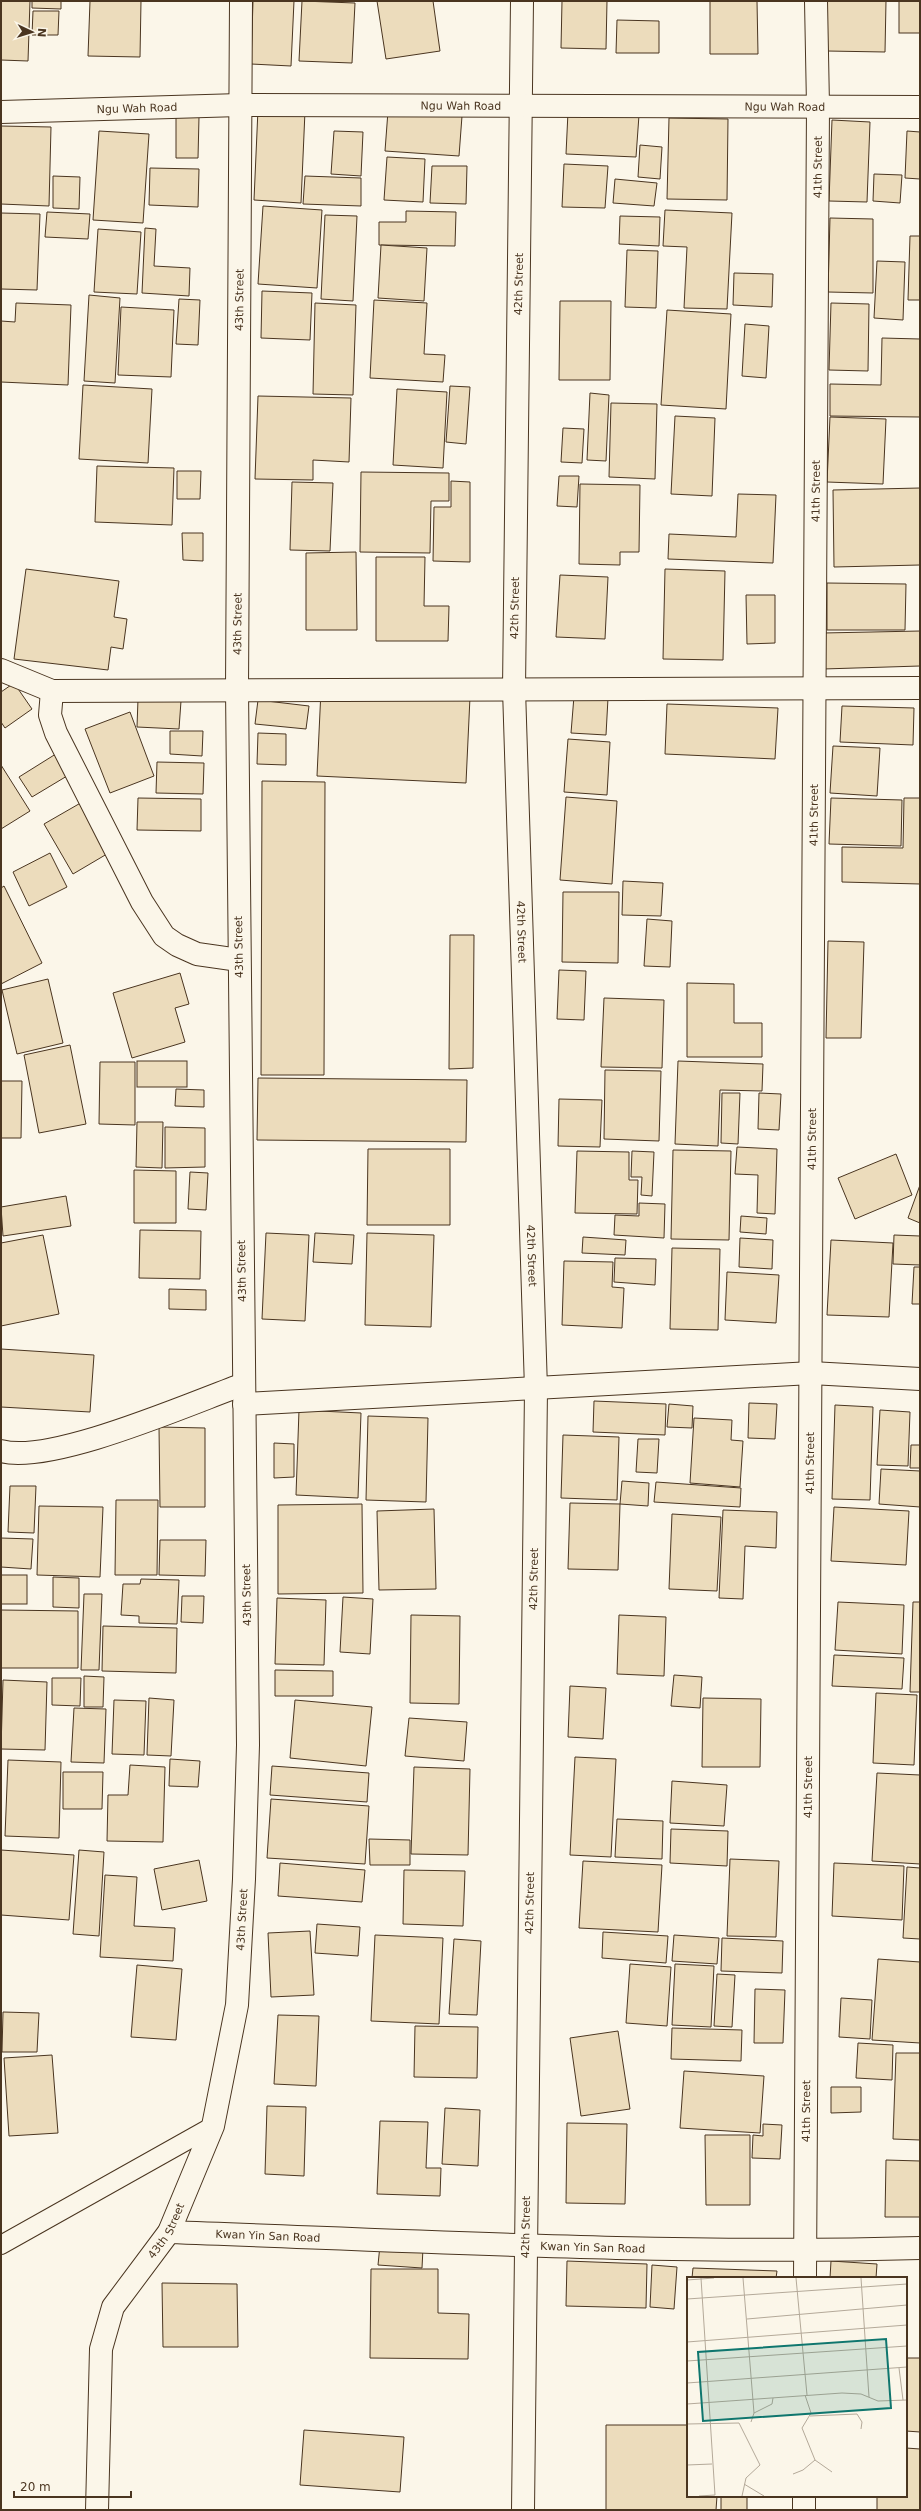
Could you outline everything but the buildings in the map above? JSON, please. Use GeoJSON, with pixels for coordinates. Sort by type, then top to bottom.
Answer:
{"type":"FeatureCollection","features":[{"type":"Feature","properties":{"kind":"street","name":"43th Street"},"geometry":{"type":"LineString","coordinates":[[97,2510],[101,2349],[113,2307],[169,2232],[213,2126],[237,2005],[244,1879],[248,1722],[237,689],[241,1]]}},
{"type":"Feature","properties":{"kind":"street","name":"42th Street"},"geometry":{"type":"LineString","coordinates":[[522,1],[514,689],[536,1389],[524,2510]]}},
{"type":"Feature","properties":{"kind":"street","name":"41th Street"},"geometry":{"type":"LineString","coordinates":[[805,2277],[818,106],[816,1]]}},
{"type":"Feature","properties":{"kind":"street","name":"Ngu Wah Road"},"geometry":{"type":"LineString","coordinates":[[1,112],[240,105],[920,107]]}},
{"type":"Feature","properties":{"kind":"street"},"geometry":{"type":"LineString","coordinates":[[1,670],[52,691],[237,689],[920,688]]}},
{"type":"Feature","properties":{"kind":"street"},"geometry":{"type":"LineString","coordinates":[[52,691],[50,715],[56,733],[142,902],[164,936],[177,945],[197,954],[239,960]]}},
{"type":"Feature","properties":{"kind":"street"},"geometry":{"type":"LineString","coordinates":[[1,1451],[43,1452],[91,1440],[244,1394],[536,1389],[811,1373],[920,1379]]}},
{"type":"Feature","properties":{"kind":"street","name":"Kwan Yin San Road"},"geometry":{"type":"LineString","coordinates":[[169,2232],[526,2244],[805,2251],[920,2248]]}},
{"type":"Feature","properties":{"kind":"street"},"geometry":{"type":"LineString","coordinates":[[804,2497],[804,2510]]}},
{"type":"Feature","properties":{"kind":"lane"},"geometry":{"type":"LineString","coordinates":[[1,2245],[213,2126]]}}]}
